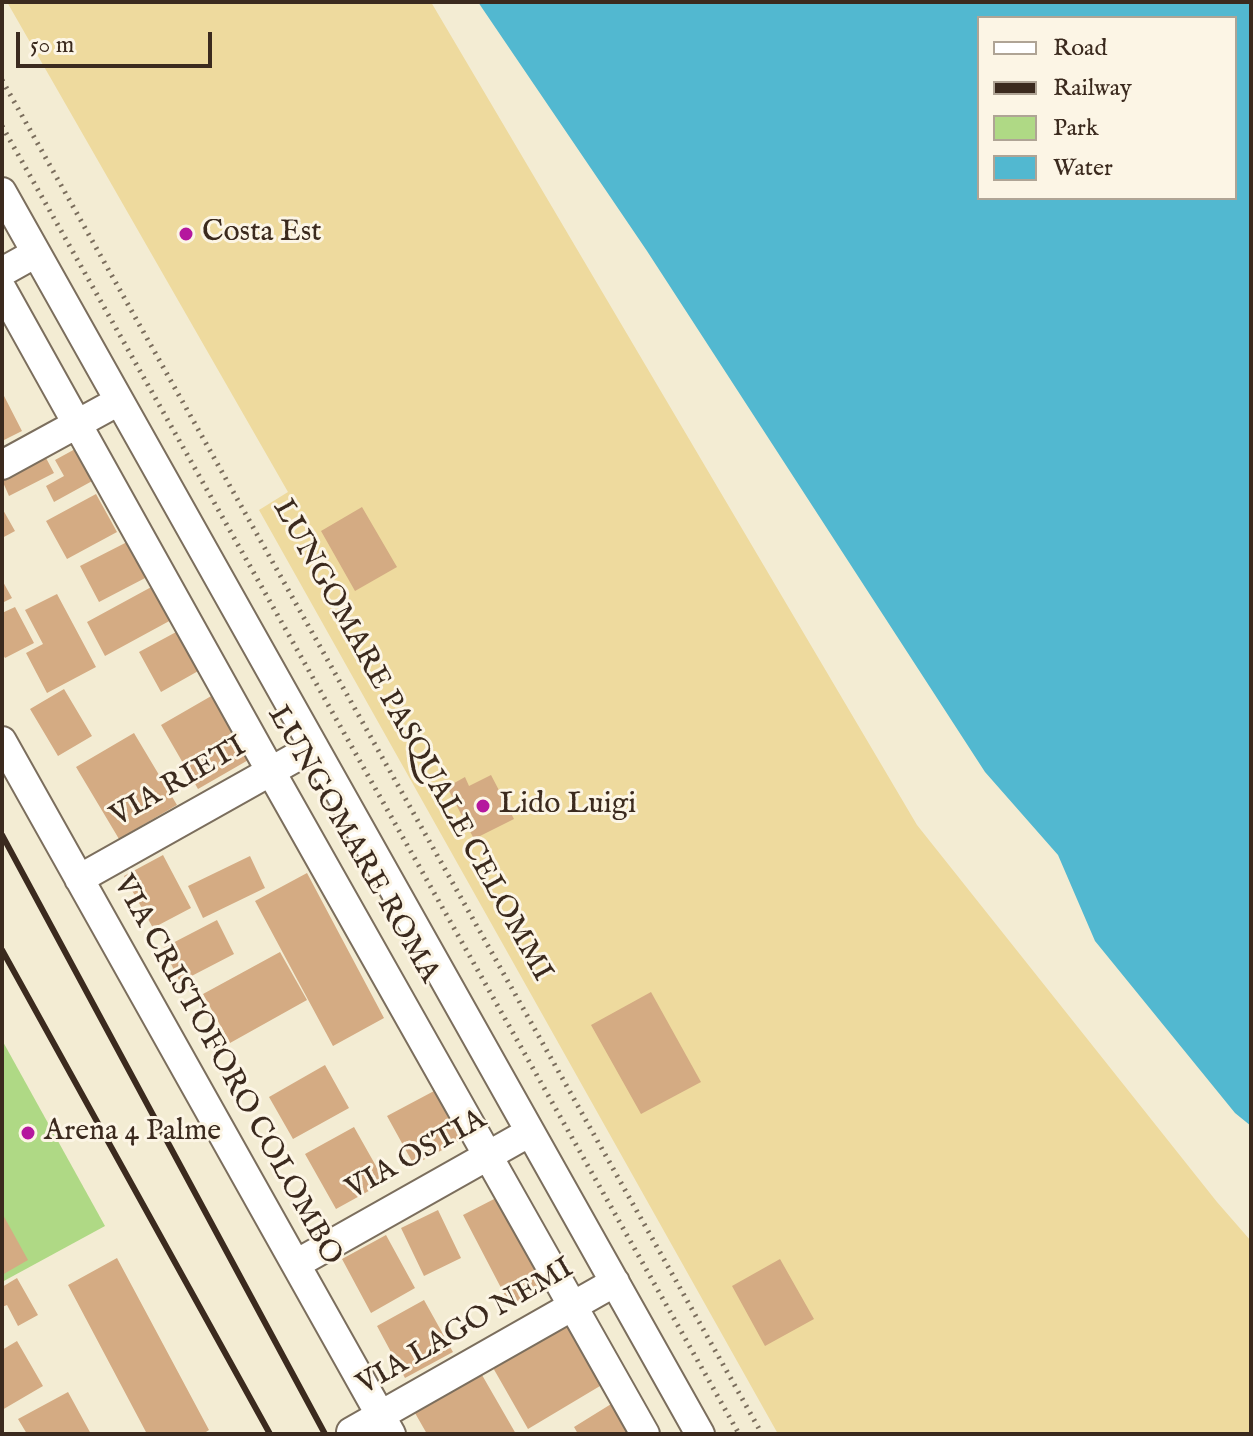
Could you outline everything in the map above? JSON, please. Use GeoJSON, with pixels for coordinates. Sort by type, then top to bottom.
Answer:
{"type":"FeatureCollection","features":[{"type":"Feature","properties":{"kind":"street"},"geometry":{"type":"LineString","coordinates":[[2,192],[700,1434]]}},
{"type":"Feature","properties":{"kind":"street"},"geometry":{"type":"LineString","coordinates":[[2,272],[36,253]]}},
{"type":"Feature","properties":{"kind":"street","name":"LUNGOMARE ROMA"},"geometry":{"type":"LineString","coordinates":[[2,289],[645,1434]]}},
{"type":"Feature","properties":{"kind":"street"},"geometry":{"type":"LineString","coordinates":[[2,465],[119,401]]}},
{"type":"Feature","properties":{"kind":"street","name":"VIA CRISTOFORO COLOMBO"},"geometry":{"type":"LineString","coordinates":[[2,741],[386,1425]]}},
{"type":"Feature","properties":{"kind":"street","name":"VIA RIETI"},"geometry":{"type":"LineString","coordinates":[[79,879],[314,747]]}},
{"type":"Feature","properties":{"kind":"street","name":"VIA OSTIA"},"geometry":{"type":"LineString","coordinates":[[296,1264],[530,1132]]}},
{"type":"Feature","properties":{"kind":"street","name":"VIA LAGO NEMI"},"geometry":{"type":"LineString","coordinates":[[351,1432],[386,1425],[615,1282]]}},
{"type":"Feature","properties":{"kind":"path","name":"LUNGOMARE PASQUALE CELOMMI"},"geometry":{"type":"LineString","coordinates":[[2,81],[762,1434]]}},
{"type":"Feature","properties":{"kind":"path","name":"LUNGOMARE PASQUALE CELOMMI"},"geometry":{"type":"LineString","coordinates":[[2,126],[739,1434]]}},
{"type":"Feature","properties":{"kind":"green space","name":"Arena 4 Palme"},"geometry":{"type":"Polygon","coordinates":[[[2,1040],[105,1226],[2,1282],[2,1040]]]}},
{"type":"Feature","properties":{"kind":"sand"},"geometry":{"type":"Polygon","coordinates":[[[7,2],[431,2],[917,825],[1251,1241],[1251,1434],[778,1434],[259,510],[288,492],[7,2]]]}},
{"type":"Feature","properties":{"kind":"water"},"geometry":{"type":"Polygon","coordinates":[[[478,2],[1251,2],[1251,1126],[1235,1113],[1095,941],[1058,855],[985,772],[647,251],[478,2]]]}},
{"type":"Feature","properties":{"kind":"building"},"geometry":{"type":"Polygon","coordinates":[[[2,392],[22,431],[2,441],[2,392]]]}},
{"type":"Feature","properties":{"kind":"building"},"geometry":{"type":"Polygon","coordinates":[[[77,448],[94,480],[54,502],[46,486],[64,476],[55,460],[77,448]]]}},
{"type":"Feature","properties":{"kind":"building"},"geometry":{"type":"Polygon","coordinates":[[[46,458],[54,473],[9,496],[2,480],[46,458]]]}},
{"type":"Feature","properties":{"kind":"building"},"geometry":{"type":"Polygon","coordinates":[[[96,494],[117,532],[67,559],[46,521],[96,494]]]}},
{"type":"Feature","properties":{"kind":"building"},"geometry":{"type":"Polygon","coordinates":[[[362,507],[397,567],[355,591],[321,531],[362,507]]]}},
{"type":"Feature","properties":{"kind":"building"},"geometry":{"type":"Polygon","coordinates":[[[2,508],[15,531],[2,538],[2,508]]]}},
{"type":"Feature","properties":{"kind":"building"},"geometry":{"type":"Polygon","coordinates":[[[131,540],[149,576],[99,602],[80,566],[131,540]]]}},
{"type":"Feature","properties":{"kind":"building"},"geometry":{"type":"Polygon","coordinates":[[[2,580],[12,598],[2,603],[2,580]]]}},
{"type":"Feature","properties":{"kind":"building"},"geometry":{"type":"Polygon","coordinates":[[[155,585],[173,619],[105,656],[87,622],[155,585]]]}},
{"type":"Feature","properties":{"kind":"building"},"geometry":{"type":"Polygon","coordinates":[[[57,594],[96,667],[47,693],[26,653],[43,644],[25,610],[57,594]]]}},
{"type":"Feature","properties":{"kind":"building"},"geometry":{"type":"Polygon","coordinates":[[[15,607],[34,643],[5,658],[2,653],[2,613],[15,607]]]}},
{"type":"Feature","properties":{"kind":"building"},"geometry":{"type":"Polygon","coordinates":[[[178,631],[200,670],[161,692],[139,652],[178,631]]]}},
{"type":"Feature","properties":{"kind":"building"},"geometry":{"type":"Polygon","coordinates":[[[64,689],[92,736],[58,756],[30,709],[64,689]]]}},
{"type":"Feature","properties":{"kind":"building"},"geometry":{"type":"Polygon","coordinates":[[[213,695],[250,759],[198,789],[161,725],[213,695]]]}},
{"type":"Feature","properties":{"kind":"building"},"geometry":{"type":"Polygon","coordinates":[[[134,733],[177,805],[119,839],[76,767],[134,733]]]}},
{"type":"Feature","properties":{"kind":"building"},"geometry":{"type":"Polygon","coordinates":[[[491,775],[514,819],[474,839],[447,787],[465,777],[469,786],[491,775]]]}},
{"type":"Feature","properties":{"kind":"building"},"geometry":{"type":"Polygon","coordinates":[[[163,855],[191,908],[153,928],[124,876],[163,855]]]}},
{"type":"Feature","properties":{"kind":"building"},"geometry":{"type":"Polygon","coordinates":[[[250,856],[265,888],[203,918],[188,886],[250,856]]]}},
{"type":"Feature","properties":{"kind":"building"},"geometry":{"type":"Polygon","coordinates":[[[307,873],[384,1018],[333,1046],[255,901],[307,873]]]}},
{"type":"Feature","properties":{"kind":"building"},"geometry":{"type":"Polygon","coordinates":[[[217,920],[234,954],[180,982],[163,948],[217,920]]]}},
{"type":"Feature","properties":{"kind":"building"},"geometry":{"type":"Polygon","coordinates":[[[280,952],[307,1000],[230,1043],[203,994],[280,952]]]}},
{"type":"Feature","properties":{"kind":"building"},"geometry":{"type":"Polygon","coordinates":[[[651,992],[701,1082],[641,1114],[591,1025],[651,992]]]}},
{"type":"Feature","properties":{"kind":"building"},"geometry":{"type":"Polygon","coordinates":[[[325,1065],[349,1108],[293,1139],[269,1097],[325,1065]]]}},
{"type":"Feature","properties":{"kind":"building"},"geometry":{"type":"Polygon","coordinates":[[[434,1091],[461,1140],[414,1165],[387,1116],[434,1091]]]}},
{"type":"Feature","properties":{"kind":"building"},"geometry":{"type":"Polygon","coordinates":[[[354,1127],[385,1182],[336,1209],[305,1154],[354,1127]]]}},
{"type":"Feature","properties":{"kind":"building"},"geometry":{"type":"Polygon","coordinates":[[[498,1197],[546,1289],[511,1307],[463,1215],[498,1197]]]}},
{"type":"Feature","properties":{"kind":"building"},"geometry":{"type":"Polygon","coordinates":[[[438,1210],[461,1258],[424,1276],[401,1228],[438,1210]]]}},
{"type":"Feature","properties":{"kind":"building"},"geometry":{"type":"Polygon","coordinates":[[[2,1213],[28,1260],[2,1275],[2,1213]]]}},
{"type":"Feature","properties":{"kind":"building"},"geometry":{"type":"Polygon","coordinates":[[[386,1235],[415,1288],[371,1313],[342,1259],[386,1235]]]}},
{"type":"Feature","properties":{"kind":"building"},"geometry":{"type":"Polygon","coordinates":[[[117,1258],[209,1430],[203,1434],[147,1434],[68,1285],[117,1258]]]}},
{"type":"Feature","properties":{"kind":"building"},"geometry":{"type":"Polygon","coordinates":[[[780,1259],[814,1319],[765,1346],[732,1286],[780,1259]]]}},
{"type":"Feature","properties":{"kind":"building"},"geometry":{"type":"Polygon","coordinates":[[[17,1278],[38,1315],[18,1326],[7,1305],[2,1307],[2,1287],[17,1278]]]}},
{"type":"Feature","properties":{"kind":"building"},"geometry":{"type":"Polygon","coordinates":[[[424,1300],[453,1352],[405,1378],[377,1326],[424,1300]]]}},
{"type":"Feature","properties":{"kind":"building"},"geometry":{"type":"Polygon","coordinates":[[[569,1324],[600,1386],[528,1429],[492,1366],[569,1324]]]}},
{"type":"Feature","properties":{"kind":"building"},"geometry":{"type":"Polygon","coordinates":[[[17,1341],[43,1386],[2,1410],[2,1350],[17,1341]]]}},
{"type":"Feature","properties":{"kind":"building"},"geometry":{"type":"Polygon","coordinates":[[[482,1375],[516,1434],[427,1434],[415,1413],[482,1375]]]}},
{"type":"Feature","properties":{"kind":"building"},"geometry":{"type":"Polygon","coordinates":[[[68,1392],[91,1434],[27,1434],[18,1419],[68,1392]]]}},
{"type":"Feature","properties":{"kind":"building"},"geometry":{"type":"Polygon","coordinates":[[[616,1401],[635,1434],[578,1434],[574,1427],[616,1401]]]}},
{"type":"Feature","properties":{"kind":"railway"},"geometry":{"type":"LineString","coordinates":[[2,835],[325,1434]]}},
{"type":"Feature","properties":{"kind":"railway"},"geometry":{"type":"LineString","coordinates":[[2,950],[270,1434]]}},
{"type":"Feature","properties":{"kind":"place","name":"Costa Est"},"geometry":{"type":"Point","coordinates":[186,234]}},
{"type":"Feature","properties":{"kind":"place","name":"Lido Luigi"},"geometry":{"type":"Point","coordinates":[483,806]}},
{"type":"Feature","properties":{"kind":"place","name":"Arena 4 Palme"},"geometry":{"type":"Point","coordinates":[28,1133]}}]}
